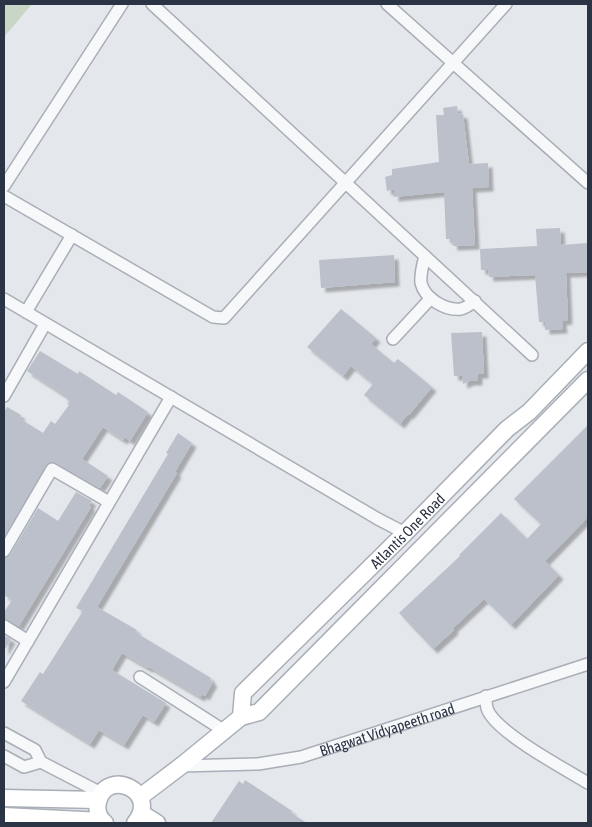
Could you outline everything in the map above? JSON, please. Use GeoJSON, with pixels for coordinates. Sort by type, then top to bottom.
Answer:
{"type":"FeatureCollection","features":[{"type":"Feature","properties":{"kind":"street"},"geometry":{"type":"LineString","coordinates":[[4,186],[122,4]]}},
{"type":"Feature","properties":{"kind":"street"},"geometry":{"type":"LineString","coordinates":[[152,4],[532,354]]}},
{"type":"Feature","properties":{"kind":"street"},"geometry":{"type":"LineString","coordinates":[[386,4],[588,183]]}},
{"type":"Feature","properties":{"kind":"street"},"geometry":{"type":"LineString","coordinates":[[4,196],[213,317],[224,318],[506,4]]}},
{"type":"Feature","properties":{"kind":"street"},"geometry":{"type":"LineString","coordinates":[[26,312],[72,235]]}},
{"type":"Feature","properties":{"kind":"street"},"geometry":{"type":"LineString","coordinates":[[425,256],[421,270],[421,283],[426,292],[436,302],[449,308],[463,309],[475,301]]}},
{"type":"Feature","properties":{"kind":"street"},"geometry":{"type":"LineString","coordinates":[[393,339],[432,298]]}},
{"type":"Feature","properties":{"kind":"street"},"geometry":{"type":"LineString","coordinates":[[4,299],[378,519],[405,533]]}},
{"type":"Feature","properties":{"kind":"street"},"geometry":{"type":"LineString","coordinates":[[4,396],[45,324]]}},
{"type":"Feature","properties":{"kind":"street","name":"Atlantis One Road"},"geometry":{"type":"LineString","coordinates":[[241,717],[243,693],[507,429],[529,412],[588,351]]}},
{"type":"Feature","properties":{"kind":"street","name":"Atlantis One Road"},"geometry":{"type":"LineString","coordinates":[[139,811],[181,766],[223,730],[241,717],[259,712],[587,383]]}},
{"type":"Feature","properties":{"kind":"street"},"geometry":{"type":"LineString","coordinates":[[4,682],[170,397]]}},
{"type":"Feature","properties":{"kind":"street"},"geometry":{"type":"LineString","coordinates":[[4,551],[52,469],[109,502]]}},
{"type":"Feature","properties":{"kind":"street"},"geometry":{"type":"LineString","coordinates":[[4,626],[28,641]]}},
{"type":"Feature","properties":{"kind":"street","name":"Bhagwat Vidyapeeth road"},"geometry":{"type":"LineString","coordinates":[[181,766],[258,764],[301,757],[588,664]]}},
{"type":"Feature","properties":{"kind":"street"},"geometry":{"type":"LineString","coordinates":[[140,677],[223,730]]}},
{"type":"Feature","properties":{"kind":"street"},"geometry":{"type":"LineString","coordinates":[[486,696],[487,709],[496,723],[514,737],[588,783]]}},
{"type":"Feature","properties":{"kind":"street"},"geometry":{"type":"LineString","coordinates":[[4,733],[35,750],[40,762],[100,797]]}},
{"type":"Feature","properties":{"kind":"street"},"geometry":{"type":"LineString","coordinates":[[4,756],[24,767],[40,762]]}},
{"type":"Feature","properties":{"kind":"street"},"geometry":{"type":"LineString","coordinates":[[4,816],[104,822],[97,808],[100,797],[114,784],[122,784],[136,791],[139,811],[157,823]]}},
{"type":"Feature","properties":{"kind":"street"},"geometry":{"type":"LineString","coordinates":[[4,798],[100,797]]}},
{"type":"Feature","properties":{"kind":"green space"},"geometry":{"type":"Polygon","coordinates":[[[4,4],[32,4],[4,37],[4,4]]]}},
{"type":"Feature","properties":{"kind":"building"},"geometry":{"type":"Polygon","coordinates":[[[457,106],[458,113],[463,114],[469,164],[488,163],[489,187],[472,188],[475,245],[453,246],[452,239],[446,239],[444,192],[394,197],[394,189],[387,191],[385,177],[392,175],[392,169],[439,162],[436,115],[444,115],[443,108],[457,106]]]}},
{"type":"Feature","properties":{"kind":"building"},"geometry":{"type":"Polygon","coordinates":[[[560,228],[561,245],[588,243],[588,272],[566,273],[568,320],[562,321],[563,329],[545,330],[545,322],[539,322],[535,275],[489,277],[488,270],[481,270],[480,249],[537,246],[536,229],[560,228]]]}},
{"type":"Feature","properties":{"kind":"building"},"geometry":{"type":"Polygon","coordinates":[[[394,255],[395,282],[321,288],[319,260],[394,255]]]}},
{"type":"Feature","properties":{"kind":"building"},"geometry":{"type":"Polygon","coordinates":[[[341,309],[376,338],[371,344],[394,363],[398,359],[432,387],[400,424],[364,395],[373,384],[351,366],[343,376],[307,347],[341,309]]]}},
{"type":"Feature","properties":{"kind":"building"},"geometry":{"type":"Polygon","coordinates":[[[482,332],[484,374],[478,374],[478,381],[470,381],[463,384],[462,376],[454,376],[451,333],[482,332]]]}},
{"type":"Feature","properties":{"kind":"building"},"geometry":{"type":"Polygon","coordinates":[[[40,351],[78,374],[79,371],[116,395],[118,392],[148,412],[130,441],[125,437],[123,440],[103,427],[82,459],[108,476],[100,488],[56,463],[49,462],[4,537],[4,412],[7,407],[21,415],[19,418],[43,433],[51,421],[55,424],[70,401],[27,371],[40,351]]]}},
{"type":"Feature","properties":{"kind":"building"},"geometry":{"type":"Polygon","coordinates":[[[588,425],[588,517],[545,561],[559,575],[511,625],[484,599],[433,649],[399,613],[460,556],[501,513],[527,539],[541,524],[514,499],[588,425]]]}},
{"type":"Feature","properties":{"kind":"building"},"geometry":{"type":"Polygon","coordinates":[[[178,433],[192,443],[175,472],[177,473],[97,607],[137,630],[135,632],[211,678],[210,680],[213,682],[205,696],[202,694],[200,697],[122,653],[112,670],[166,703],[154,722],[143,715],[124,745],[99,730],[90,744],[21,701],[40,672],[43,674],[83,611],[76,608],[168,454],[166,453],[178,433]]]}},
{"type":"Feature","properties":{"kind":"building"},"geometry":{"type":"Polygon","coordinates":[[[76,492],[92,501],[89,505],[91,507],[19,626],[4,619],[4,612],[12,600],[4,595],[4,558],[10,555],[38,508],[58,521],[76,492]]]}},
{"type":"Feature","properties":{"kind":"building"},"geometry":{"type":"Polygon","coordinates":[[[4,635],[11,639],[4,651],[4,635]]]}},
{"type":"Feature","properties":{"kind":"building"},"geometry":{"type":"Polygon","coordinates":[[[245,780],[307,823],[211,823],[239,781],[243,784],[245,780]]]}}]}
